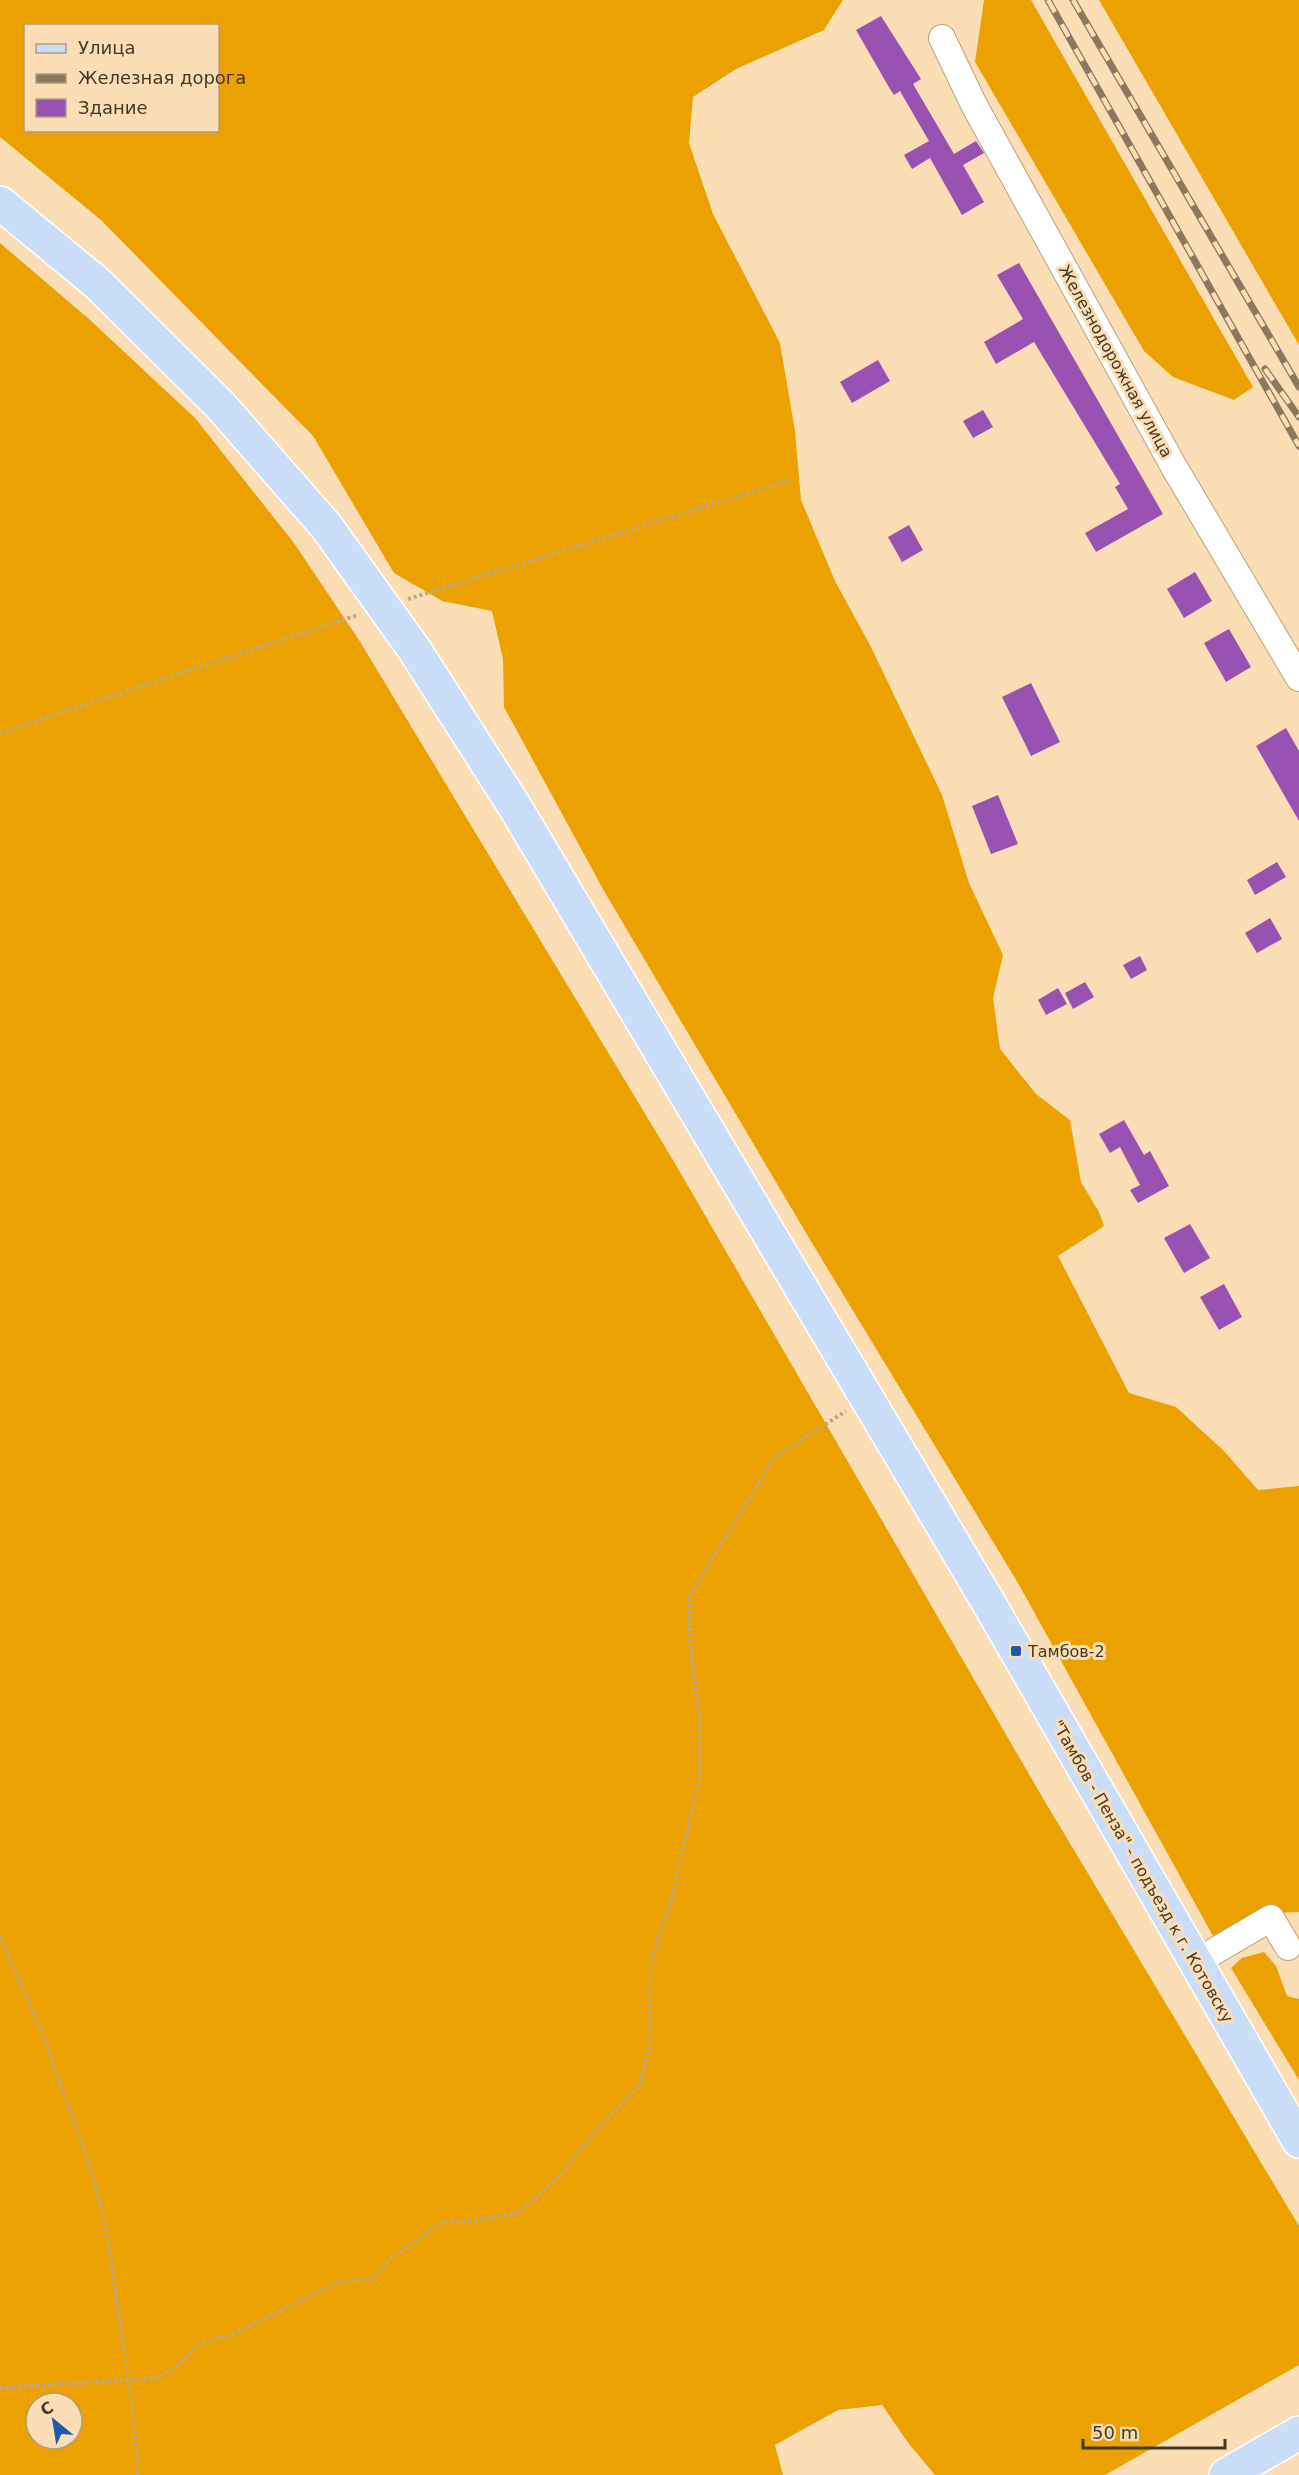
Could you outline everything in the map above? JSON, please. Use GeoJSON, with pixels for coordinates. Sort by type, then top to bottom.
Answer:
{"type":"FeatureCollection","features":[{"type":"Feature","properties":{"kind":"main road","name":"\"Тамбов - Пенза\" - подъезд к г. Котовску"},"geometry":{"type":"LineString","coordinates":[[0,204],[97,283],[190,374],[293,486],[385,606],[515,807],[987,1600],[1299,2141]]}},
{"type":"Feature","properties":{"kind":"main road"},"geometry":{"type":"LineString","coordinates":[[1226,2475],[1299,2433]]}},
{"type":"Feature","properties":{"kind":"street","name":"Железнодорожная улица"},"geometry":{"type":"LineString","coordinates":[[942,38],[974,105],[1163,447],[1299,678]]}},
{"type":"Feature","properties":{"kind":"street"},"geometry":{"type":"LineString","coordinates":[[1196,1962],[1272,1918],[1288,1947]]}},
{"type":"Feature","properties":{"kind":"path"},"geometry":{"type":"LineString","coordinates":[[0,2388],[158,2378],[177,2366],[201,2343],[229,2336],[342,2282],[373,2279],[390,2259],[443,2222],[473,2221],[519,2212],[562,2173],[562,2169],[589,2138],[640,2085],[649,2049],[651,1962],[671,1902],[700,1777],[700,1720],[691,1651],[689,1598],[775,1457],[866,1397]]}},
{"type":"Feature","properties":{"kind":"path"},"geometry":{"type":"LineString","coordinates":[[0,1936],[46,2042],[86,2155],[102,2209],[129,2380],[138,2475]]}},
{"type":"Feature","properties":{"kind":"shaded area"},"geometry":{"type":"Polygon","coordinates":[[[0,0],[843,0],[824,30],[736,69],[693,97],[689,143],[713,214],[780,343],[795,431],[801,500],[835,581],[871,647],[942,795],[969,883],[1003,955],[993,998],[1000,1049],[1036,1094],[1070,1120],[1081,1182],[1099,1212],[1104,1226],[1058,1256],[1129,1393],[1176,1407],[1224,1451],[1258,1490],[1299,1486],[1299,1912],[1274,1913],[1218,1945],[1018,1583],[812,1243],[604,891],[504,707],[503,659],[492,611],[442,601],[394,573],[313,436],[101,220],[0,137],[0,0]]]}},
{"type":"Feature","properties":{"kind":"shaded area"},"geometry":{"type":"Polygon","coordinates":[[[984,0],[1031,0],[1253,387],[1234,400],[1173,377],[1144,351],[975,62],[984,0]]]}},
{"type":"Feature","properties":{"kind":"shaded area"},"geometry":{"type":"Polygon","coordinates":[[[1099,0],[1299,0],[1299,345],[1099,0]]]}},
{"type":"Feature","properties":{"kind":"shaded area"},"geometry":{"type":"Polygon","coordinates":[[[0,243],[89,319],[195,418],[294,543],[359,640],[673,1160],[1044,1800],[1299,2226],[1299,2365],[1105,2475],[935,2475],[909,2444],[882,2405],[838,2410],[775,2445],[783,2475],[0,2475],[0,243]]]}},
{"type":"Feature","properties":{"kind":"shaded area"},"geometry":{"type":"Polygon","coordinates":[[[1264,1952],[1276,1966],[1287,1996],[1299,1999],[1299,2080],[1231,1968],[1242,1958],[1264,1952]]]}},
{"type":"Feature","properties":{"kind":"building"},"geometry":{"type":"Polygon","coordinates":[[[881,16],[921,79],[913,84],[954,154],[976,141],[984,153],[963,165],[984,202],[962,215],[930,158],[912,169],[904,155],[929,141],[900,91],[894,95],[890,89],[856,30],[881,16]]]}},
{"type":"Feature","properties":{"kind":"building"},"geometry":{"type":"Polygon","coordinates":[[[1019,263],[1163,514],[1096,552],[1085,533],[1128,509],[1115,487],[1120,484],[1034,342],[996,364],[984,342],[1023,319],[997,275],[1019,263]]]}},
{"type":"Feature","properties":{"kind":"building"},"geometry":{"type":"Polygon","coordinates":[[[878,360],[890,381],[852,403],[840,382],[878,360]]]}},
{"type":"Feature","properties":{"kind":"building"},"geometry":{"type":"Polygon","coordinates":[[[983,410],[993,427],[973,438],[963,421],[983,410]]]}},
{"type":"Feature","properties":{"kind":"building"},"geometry":{"type":"Polygon","coordinates":[[[909,525],[923,550],[902,562],[888,537],[909,525]]]}},
{"type":"Feature","properties":{"kind":"building"},"geometry":{"type":"Polygon","coordinates":[[[1195,572],[1212,601],[1184,618],[1167,589],[1195,572]]]}},
{"type":"Feature","properties":{"kind":"building"},"geometry":{"type":"Polygon","coordinates":[[[1229,629],[1251,667],[1226,682],[1204,643],[1229,629]]]}},
{"type":"Feature","properties":{"kind":"building"},"geometry":{"type":"Polygon","coordinates":[[[1031,683],[1060,742],[1031,756],[1002,697],[1031,683]]]}},
{"type":"Feature","properties":{"kind":"building"},"geometry":{"type":"Polygon","coordinates":[[[1286,728],[1299,751],[1299,821],[1256,746],[1286,728]]]}},
{"type":"Feature","properties":{"kind":"building"},"geometry":{"type":"Polygon","coordinates":[[[998,795],[1018,844],[991,854],[972,806],[998,795]]]}},
{"type":"Feature","properties":{"kind":"building"},"geometry":{"type":"Polygon","coordinates":[[[1277,862],[1286,877],[1255,895],[1247,880],[1277,862]]]}},
{"type":"Feature","properties":{"kind":"building"},"geometry":{"type":"Polygon","coordinates":[[[1270,918],[1282,939],[1257,953],[1245,933],[1270,918]]]}},
{"type":"Feature","properties":{"kind":"building"},"geometry":{"type":"Polygon","coordinates":[[[1140,956],[1147,970],[1131,979],[1123,965],[1140,956]]]}},
{"type":"Feature","properties":{"kind":"building"},"geometry":{"type":"Polygon","coordinates":[[[1085,982],[1094,997],[1073,1009],[1065,993],[1085,982]]]}},
{"type":"Feature","properties":{"kind":"building"},"geometry":{"type":"Polygon","coordinates":[[[1058,988],[1067,1004],[1046,1015],[1038,1000],[1058,988]]]}},
{"type":"Feature","properties":{"kind":"building"},"geometry":{"type":"Polygon","coordinates":[[[1124,1120],[1144,1155],[1150,1151],[1169,1186],[1138,1203],[1130,1190],[1140,1185],[1120,1147],[1110,1153],[1099,1134],[1124,1120]]]}},
{"type":"Feature","properties":{"kind":"building"},"geometry":{"type":"Polygon","coordinates":[[[1190,1224],[1210,1258],[1184,1273],[1164,1238],[1190,1224]]]}},
{"type":"Feature","properties":{"kind":"building"},"geometry":{"type":"Polygon","coordinates":[[[1224,1284],[1242,1317],[1219,1330],[1200,1297],[1224,1284]]]}},
{"type":"Feature","properties":{"kind":"railway"},"geometry":{"type":"LineString","coordinates":[[1048,0],[1299,446]]}},
{"type":"Feature","properties":{"kind":"railway"},"geometry":{"type":"LineString","coordinates":[[1073,0],[1299,387]]}},
{"type":"Feature","properties":{"kind":"railway"},"geometry":{"type":"LineString","coordinates":[[1265,369],[1299,417]]}},
{"type":"Feature","properties":{"kind":"place","name":"Тамбов-2"},"geometry":{"type":"Point","coordinates":[1016,1651]}}]}
